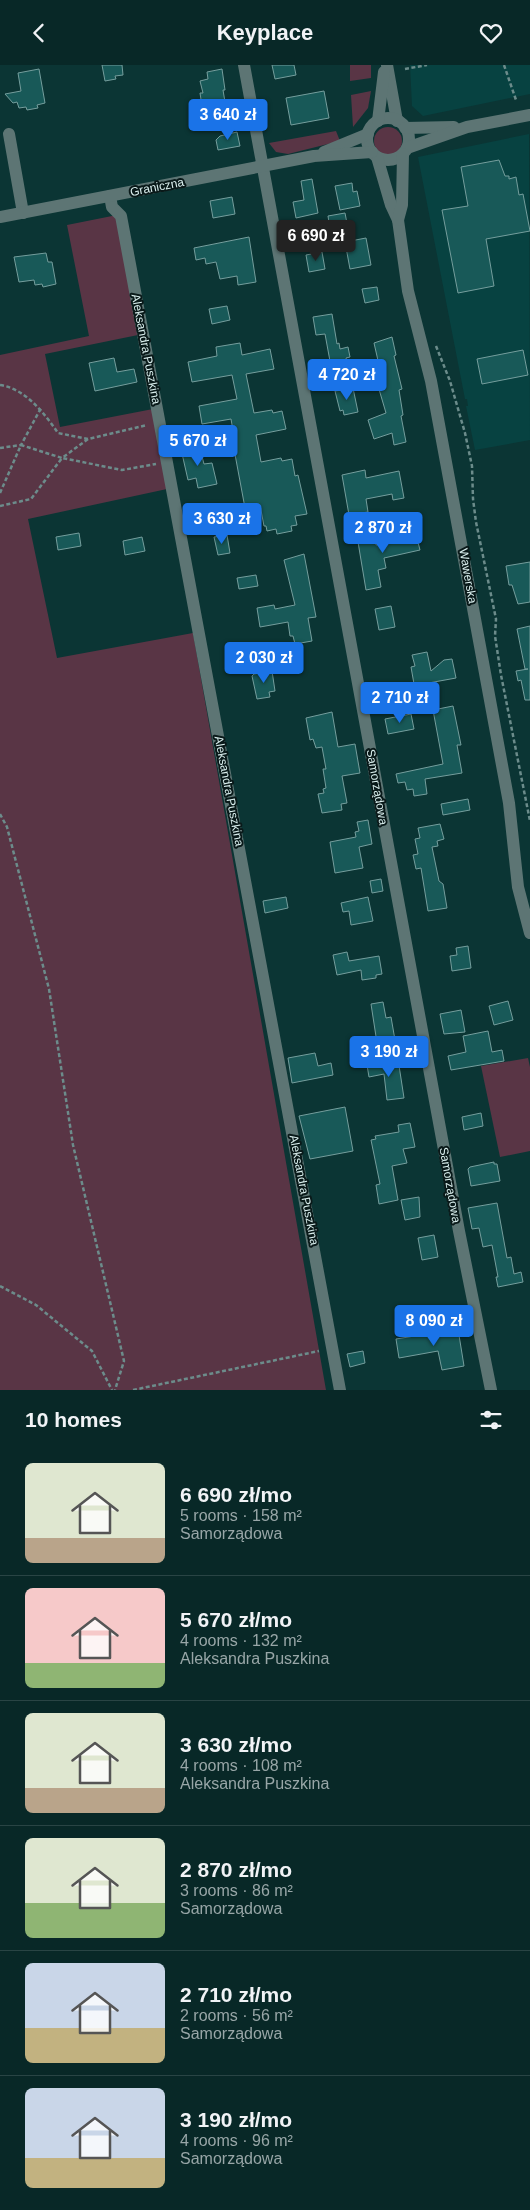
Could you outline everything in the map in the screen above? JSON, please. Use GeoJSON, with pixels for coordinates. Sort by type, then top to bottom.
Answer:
{"type":"FeatureCollection","features":[{"type":"Feature","properties":{"kind":"street","name":"Samorządowa"},"geometry":{"type":"LineString","coordinates":[[244,65],[490,1390]]}},
{"type":"Feature","properties":{"kind":"street"},"geometry":{"type":"LineString","coordinates":[[378,121],[386,65]]}},
{"type":"Feature","properties":{"kind":"street"},"geometry":{"type":"LineString","coordinates":[[386,65],[401,124],[409,141],[405,151]]}},
{"type":"Feature","properties":{"kind":"street"},"geometry":{"type":"LineString","coordinates":[[467,127],[401,124],[387,119],[378,121],[371,128],[368,134],[369,147],[375,155],[390,160],[405,151],[467,127],[530,115]]}},
{"type":"Feature","properties":{"kind":"street"},"geometry":{"type":"LineString","coordinates":[[8,134],[23,213]]}},
{"type":"Feature","properties":{"kind":"street","name":"Graniczna"},"geometry":{"type":"LineString","coordinates":[[314,156],[368,134]]}},
{"type":"Feature","properties":{"kind":"street","name":"Wawerska"},"geometry":{"type":"LineString","coordinates":[[398,220],[402,205],[405,151]]}},
{"type":"Feature","properties":{"kind":"street","name":"Graniczna"},"geometry":{"type":"LineString","coordinates":[[0,217],[314,156],[375,155]]}},
{"type":"Feature","properties":{"kind":"street","name":"Wawerska"},"geometry":{"type":"LineString","coordinates":[[375,155],[398,220],[408,291],[431,381],[502,762],[509,803],[518,887],[530,933]]}},
{"type":"Feature","properties":{"kind":"street","name":"Aleksandra Puszkina"},"geometry":{"type":"LineString","coordinates":[[110,196],[112,207],[121,216],[340,1390]]}},
{"type":"Feature","properties":{"kind":"path"},"geometry":{"type":"LineString","coordinates":[[405,69],[427,65]]}},
{"type":"Feature","properties":{"kind":"path"},"geometry":{"type":"LineString","coordinates":[[504,65],[516,101]]}},
{"type":"Feature","properties":{"kind":"path"},"geometry":{"type":"LineString","coordinates":[[435,345],[439,349],[450,381],[472,466],[473,499],[496,619],[495,637],[530,821]]}},
{"type":"Feature","properties":{"kind":"path"},"geometry":{"type":"LineString","coordinates":[[0,385],[10,387],[41,408],[58,433],[88,439]]}},
{"type":"Feature","properties":{"kind":"path"},"geometry":{"type":"LineString","coordinates":[[0,493],[21,445],[41,408]]}},
{"type":"Feature","properties":{"kind":"path"},"geometry":{"type":"LineString","coordinates":[[0,506],[32,499],[62,458],[88,439],[160,421]]}},
{"type":"Feature","properties":{"kind":"path"},"geometry":{"type":"LineString","coordinates":[[0,448],[21,445],[62,458],[122,470],[167,462]]}},
{"type":"Feature","properties":{"kind":"path"},"geometry":{"type":"LineString","coordinates":[[0,814],[7,827],[49,989],[73,1145],[124,1361],[114,1390]]}},
{"type":"Feature","properties":{"kind":"path"},"geometry":{"type":"LineString","coordinates":[[0,1286],[36,1305],[92,1351],[114,1390]]}},
{"type":"Feature","properties":{"kind":"path"},"geometry":{"type":"LineString","coordinates":[[133,1390],[333,1348]]}},
{"type":"Feature","properties":{"kind":"shaded area"},"geometry":{"type":"Polygon","coordinates":[[[350,65],[371,65],[371,78],[350,81],[350,65]]]}},
{"type":"Feature","properties":{"kind":"shaded area"},"geometry":{"type":"Polygon","coordinates":[[[410,65],[530,65],[530,94],[423,116],[412,106],[410,65]]]}},
{"type":"Feature","properties":{"kind":"shaded area"},"geometry":{"type":"Polygon","coordinates":[[[371,91],[368,108],[353,127],[351,95],[371,91]]]}},
{"type":"Feature","properties":{"kind":"shaded area"},"geometry":{"type":"Polygon","coordinates":[[[388,127],[398,131],[402,141],[398,151],[388,155],[378,151],[374,141],[378,131],[388,127]]]}},
{"type":"Feature","properties":{"kind":"shaded area"},"geometry":{"type":"Polygon","coordinates":[[[336,131],[340,141],[288,154],[276,152],[269,143],[336,131]]]}},
{"type":"Feature","properties":{"kind":"shaded area"},"geometry":{"type":"Polygon","coordinates":[[[529,134],[530,440],[475,450],[466,406],[468,406],[467,399],[465,399],[418,157],[529,134]]]}},
{"type":"Feature","properties":{"kind":"shaded area"},"geometry":{"type":"Polygon","coordinates":[[[117,215],[138,335],[45,354],[60,427],[153,409],[167,489],[28,519],[57,658],[193,633],[326,1390],[0,1390],[0,355],[89,336],[67,225],[117,215]]]}},
{"type":"Feature","properties":{"kind":"shaded area"},"geometry":{"type":"Polygon","coordinates":[[[528,1058],[530,1067],[530,1151],[500,1157],[481,1066],[528,1058]]]}},
{"type":"Feature","properties":{"kind":"building"},"geometry":{"type":"Polygon","coordinates":[[[102,65],[122,65],[123,75],[115,76],[116,79],[105,81],[102,65]]]}},
{"type":"Feature","properties":{"kind":"building"},"geometry":{"type":"Polygon","coordinates":[[[272,65],[294,65],[296,75],[275,79],[272,65]]]}},
{"type":"Feature","properties":{"kind":"building"},"geometry":{"type":"Polygon","coordinates":[[[39,69],[45,103],[37,105],[38,108],[27,110],[26,107],[19,108],[17,102],[13,103],[5,94],[21,91],[18,73],[39,69]]]}},
{"type":"Feature","properties":{"kind":"building"},"geometry":{"type":"Polygon","coordinates":[[[222,69],[225,102],[202,106],[200,93],[203,93],[200,81],[208,79],[207,72],[222,69]]]}},
{"type":"Feature","properties":{"kind":"building"},"geometry":{"type":"Polygon","coordinates":[[[324,91],[329,118],[291,125],[286,98],[324,91]]]}},
{"type":"Feature","properties":{"kind":"building"},"geometry":{"type":"Polygon","coordinates":[[[237,132],[240,146],[218,150],[216,140],[220,136],[237,132]]]}},
{"type":"Feature","properties":{"kind":"building"},"geometry":{"type":"Polygon","coordinates":[[[499,160],[505,176],[509,176],[509,179],[516,177],[519,195],[523,194],[530,231],[486,239],[494,286],[458,293],[442,210],[468,206],[461,167],[499,160]]]}},
{"type":"Feature","properties":{"kind":"building"},"geometry":{"type":"Polygon","coordinates":[[[312,179],[318,213],[296,218],[293,202],[304,200],[301,181],[312,179]]]}},
{"type":"Feature","properties":{"kind":"building"},"geometry":{"type":"Polygon","coordinates":[[[352,183],[353,192],[357,191],[360,206],[340,210],[335,186],[352,183]]]}},
{"type":"Feature","properties":{"kind":"building"},"geometry":{"type":"Polygon","coordinates":[[[232,197],[235,214],[213,218],[210,201],[232,197]]]}},
{"type":"Feature","properties":{"kind":"building"},"geometry":{"type":"Polygon","coordinates":[[[345,213],[350,239],[332,242],[328,216],[345,213]]]}},
{"type":"Feature","properties":{"kind":"building"},"geometry":{"type":"Polygon","coordinates":[[[249,237],[256,282],[238,285],[237,276],[220,279],[216,262],[206,264],[205,258],[196,260],[194,248],[249,237]]]}},
{"type":"Feature","properties":{"kind":"building"},"geometry":{"type":"Polygon","coordinates":[[[366,238],[371,265],[350,269],[345,242],[366,238]]]}},
{"type":"Feature","properties":{"kind":"building"},"geometry":{"type":"Polygon","coordinates":[[[322,252],[325,269],[309,272],[306,255],[322,252]]]}},
{"type":"Feature","properties":{"kind":"building"},"geometry":{"type":"Polygon","coordinates":[[[46,253],[48,262],[52,262],[56,284],[43,287],[42,284],[35,285],[34,280],[19,282],[14,257],[46,253]]]}},
{"type":"Feature","properties":{"kind":"building"},"geometry":{"type":"Polygon","coordinates":[[[377,287],[379,300],[365,303],[362,289],[377,287]]]}},
{"type":"Feature","properties":{"kind":"building"},"geometry":{"type":"Polygon","coordinates":[[[227,306],[230,320],[212,324],[209,309],[227,306]]]}},
{"type":"Feature","properties":{"kind":"building"},"geometry":{"type":"Polygon","coordinates":[[[332,314],[337,344],[339,343],[340,349],[348,347],[350,357],[346,358],[348,368],[332,372],[325,334],[316,335],[313,317],[332,314]]]}},
{"type":"Feature","properties":{"kind":"building"},"geometry":{"type":"Polygon","coordinates":[[[392,337],[396,355],[394,356],[402,389],[399,390],[406,442],[394,445],[392,433],[374,439],[368,420],[386,413],[376,379],[382,378],[374,343],[392,337]]]}},
{"type":"Feature","properties":{"kind":"building"},"geometry":{"type":"Polygon","coordinates":[[[240,343],[242,355],[270,349],[274,369],[246,374],[254,413],[272,410],[273,413],[282,411],[286,429],[256,435],[261,462],[281,458],[282,461],[292,459],[295,476],[298,475],[307,514],[295,516],[297,525],[291,526],[292,531],[277,534],[276,529],[267,531],[266,526],[264,526],[260,505],[245,508],[234,449],[236,448],[231,419],[202,424],[199,406],[237,399],[232,375],[192,382],[188,362],[217,356],[216,347],[240,343]]]}},
{"type":"Feature","properties":{"kind":"building"},"geometry":{"type":"Polygon","coordinates":[[[523,350],[528,375],[482,384],[477,359],[523,350]]]}},
{"type":"Feature","properties":{"kind":"building"},"geometry":{"type":"Polygon","coordinates":[[[114,358],[117,372],[134,369],[137,382],[95,391],[89,363],[114,358]]]}},
{"type":"Feature","properties":{"kind":"building"},"geometry":{"type":"Polygon","coordinates":[[[353,388],[358,412],[344,415],[343,410],[340,411],[335,391],[353,388]]]}},
{"type":"Feature","properties":{"kind":"building"},"geometry":{"type":"Polygon","coordinates":[[[199,445],[204,464],[212,463],[217,484],[198,488],[196,478],[188,480],[181,449],[199,445]]]}},
{"type":"Feature","properties":{"kind":"building"},"geometry":{"type":"Polygon","coordinates":[[[365,470],[366,478],[399,471],[404,498],[393,500],[392,494],[366,499],[368,512],[349,515],[342,475],[365,470]]]}},
{"type":"Feature","properties":{"kind":"building"},"geometry":{"type":"Polygon","coordinates":[[[414,527],[420,550],[384,558],[386,568],[378,570],[381,587],[366,590],[357,536],[374,533],[376,545],[399,541],[397,531],[414,527]]]}},
{"type":"Feature","properties":{"kind":"building"},"geometry":{"type":"Polygon","coordinates":[[[79,533],[81,546],[58,550],[56,537],[79,533]]]}},
{"type":"Feature","properties":{"kind":"building"},"geometry":{"type":"Polygon","coordinates":[[[227,535],[230,553],[218,555],[214,537],[227,535]]]}},
{"type":"Feature","properties":{"kind":"building"},"geometry":{"type":"Polygon","coordinates":[[[142,537],[145,551],[125,555],[123,541],[142,537]]]}},
{"type":"Feature","properties":{"kind":"building"},"geometry":{"type":"Polygon","coordinates":[[[304,554],[316,617],[308,618],[312,641],[295,644],[293,636],[290,636],[288,622],[260,627],[257,608],[274,605],[275,609],[295,605],[284,560],[304,554]]]}},
{"type":"Feature","properties":{"kind":"building"},"geometry":{"type":"Polygon","coordinates":[[[530,562],[530,602],[518,604],[512,585],[509,585],[506,566],[530,562]]]}},
{"type":"Feature","properties":{"kind":"building"},"geometry":{"type":"Polygon","coordinates":[[[256,575],[258,586],[239,589],[237,578],[256,575]]]}},
{"type":"Feature","properties":{"kind":"building"},"geometry":{"type":"Polygon","coordinates":[[[391,606],[395,627],[379,630],[375,609],[391,606]]]}},
{"type":"Feature","properties":{"kind":"building"},"geometry":{"type":"Polygon","coordinates":[[[530,626],[530,700],[525,700],[521,680],[518,681],[516,671],[528,669],[525,669],[517,629],[530,626]]]}},
{"type":"Feature","properties":{"kind":"building"},"geometry":{"type":"Polygon","coordinates":[[[427,652],[431,671],[444,660],[452,659],[456,678],[412,686],[414,684],[411,667],[415,666],[412,655],[427,652]]]}},
{"type":"Feature","properties":{"kind":"building"},"geometry":{"type":"Polygon","coordinates":[[[272,671],[275,691],[269,692],[270,697],[257,699],[252,676],[272,671]]]}},
{"type":"Feature","properties":{"kind":"building"},"geometry":{"type":"Polygon","coordinates":[[[453,706],[461,745],[457,745],[462,773],[425,779],[427,794],[414,796],[413,789],[407,790],[405,782],[398,783],[396,774],[443,764],[433,710],[453,706]]]}},
{"type":"Feature","properties":{"kind":"building"},"geometry":{"type":"Polygon","coordinates":[[[332,712],[338,747],[355,744],[360,773],[342,776],[347,803],[341,804],[342,810],[322,813],[318,794],[324,793],[323,789],[326,788],[323,769],[326,769],[322,747],[316,748],[313,739],[310,740],[306,718],[332,712]]]}},
{"type":"Feature","properties":{"kind":"building"},"geometry":{"type":"Polygon","coordinates":[[[411,714],[414,729],[388,734],[385,719],[411,714]]]}},
{"type":"Feature","properties":{"kind":"building"},"geometry":{"type":"Polygon","coordinates":[[[468,799],[470,810],[443,815],[441,804],[468,799]]]}},
{"type":"Feature","properties":{"kind":"building"},"geometry":{"type":"Polygon","coordinates":[[[368,820],[372,844],[359,847],[363,868],[335,873],[330,842],[356,837],[355,832],[359,831],[357,822],[368,820]]]}},
{"type":"Feature","properties":{"kind":"building"},"geometry":{"type":"Polygon","coordinates":[[[440,824],[444,839],[437,841],[438,846],[432,847],[439,881],[443,884],[447,908],[428,911],[421,868],[416,869],[413,855],[418,854],[415,839],[420,838],[418,828],[440,824]]]}},
{"type":"Feature","properties":{"kind":"building"},"geometry":{"type":"Polygon","coordinates":[[[381,879],[383,891],[372,893],[370,881],[381,879]]]}},
{"type":"Feature","properties":{"kind":"building"},"geometry":{"type":"Polygon","coordinates":[[[286,897],[288,908],[265,913],[263,901],[286,897]]]}},
{"type":"Feature","properties":{"kind":"building"},"geometry":{"type":"Polygon","coordinates":[[[368,897],[373,921],[351,925],[349,911],[343,912],[341,903],[368,897]]]}},
{"type":"Feature","properties":{"kind":"building"},"geometry":{"type":"Polygon","coordinates":[[[468,946],[471,968],[452,971],[450,956],[457,955],[456,948],[468,946]]]}},
{"type":"Feature","properties":{"kind":"building"},"geometry":{"type":"Polygon","coordinates":[[[347,952],[349,961],[379,956],[382,974],[376,975],[376,978],[362,980],[361,970],[337,975],[333,955],[347,952]]]}},
{"type":"Feature","properties":{"kind":"building"},"geometry":{"type":"Polygon","coordinates":[[[508,1001],[513,1020],[494,1025],[489,1006],[508,1001]]]}},
{"type":"Feature","properties":{"kind":"building"},"geometry":{"type":"Polygon","coordinates":[[[383,1002],[386,1018],[391,1017],[395,1040],[377,1043],[371,1004],[383,1002]]]}},
{"type":"Feature","properties":{"kind":"building"},"geometry":{"type":"Polygon","coordinates":[[[461,1010],[465,1032],[444,1034],[440,1014],[461,1010]]]}},
{"type":"Feature","properties":{"kind":"building"},"geometry":{"type":"Polygon","coordinates":[[[488,1031],[492,1052],[502,1050],[504,1061],[451,1070],[448,1056],[466,1052],[463,1036],[488,1031]]]}},
{"type":"Feature","properties":{"kind":"building"},"geometry":{"type":"Polygon","coordinates":[[[315,1053],[318,1066],[331,1063],[333,1075],[292,1083],[288,1058],[315,1053]]]}},
{"type":"Feature","properties":{"kind":"building"},"geometry":{"type":"Polygon","coordinates":[[[398,1059],[404,1098],[387,1100],[384,1074],[369,1077],[367,1065],[398,1059]]]}},
{"type":"Feature","properties":{"kind":"building"},"geometry":{"type":"Polygon","coordinates":[[[345,1107],[353,1151],[310,1159],[299,1116],[345,1107]]]}},
{"type":"Feature","properties":{"kind":"building"},"geometry":{"type":"Polygon","coordinates":[[[481,1113],[483,1126],[464,1130],[462,1117],[481,1113]]]}},
{"type":"Feature","properties":{"kind":"building"},"geometry":{"type":"Polygon","coordinates":[[[410,1123],[415,1147],[403,1149],[407,1163],[392,1166],[398,1200],[379,1204],[376,1185],[380,1184],[371,1140],[376,1139],[375,1136],[399,1132],[398,1125],[410,1123]]]}},
{"type":"Feature","properties":{"kind":"building"},"geometry":{"type":"Polygon","coordinates":[[[494,1162],[494,1164],[497,1164],[500,1181],[471,1186],[468,1169],[494,1162]]]}},
{"type":"Feature","properties":{"kind":"building"},"geometry":{"type":"Polygon","coordinates":[[[419,1197],[420,1217],[405,1220],[401,1200],[419,1197]]]}},
{"type":"Feature","properties":{"kind":"building"},"geometry":{"type":"Polygon","coordinates":[[[497,1203],[507,1258],[511,1257],[514,1274],[521,1272],[523,1282],[498,1287],[492,1245],[483,1247],[479,1228],[472,1229],[468,1208],[497,1203]]]}},
{"type":"Feature","properties":{"kind":"building"},"geometry":{"type":"Polygon","coordinates":[[[434,1235],[438,1257],[422,1260],[418,1238],[434,1235]]]}},
{"type":"Feature","properties":{"kind":"building"},"geometry":{"type":"Polygon","coordinates":[[[458,1329],[464,1366],[442,1370],[438,1351],[399,1358],[396,1339],[458,1329]]]}},
{"type":"Feature","properties":{"kind":"building"},"geometry":{"type":"Polygon","coordinates":[[[363,1351],[365,1363],[350,1367],[347,1354],[363,1351]]]}}]}
